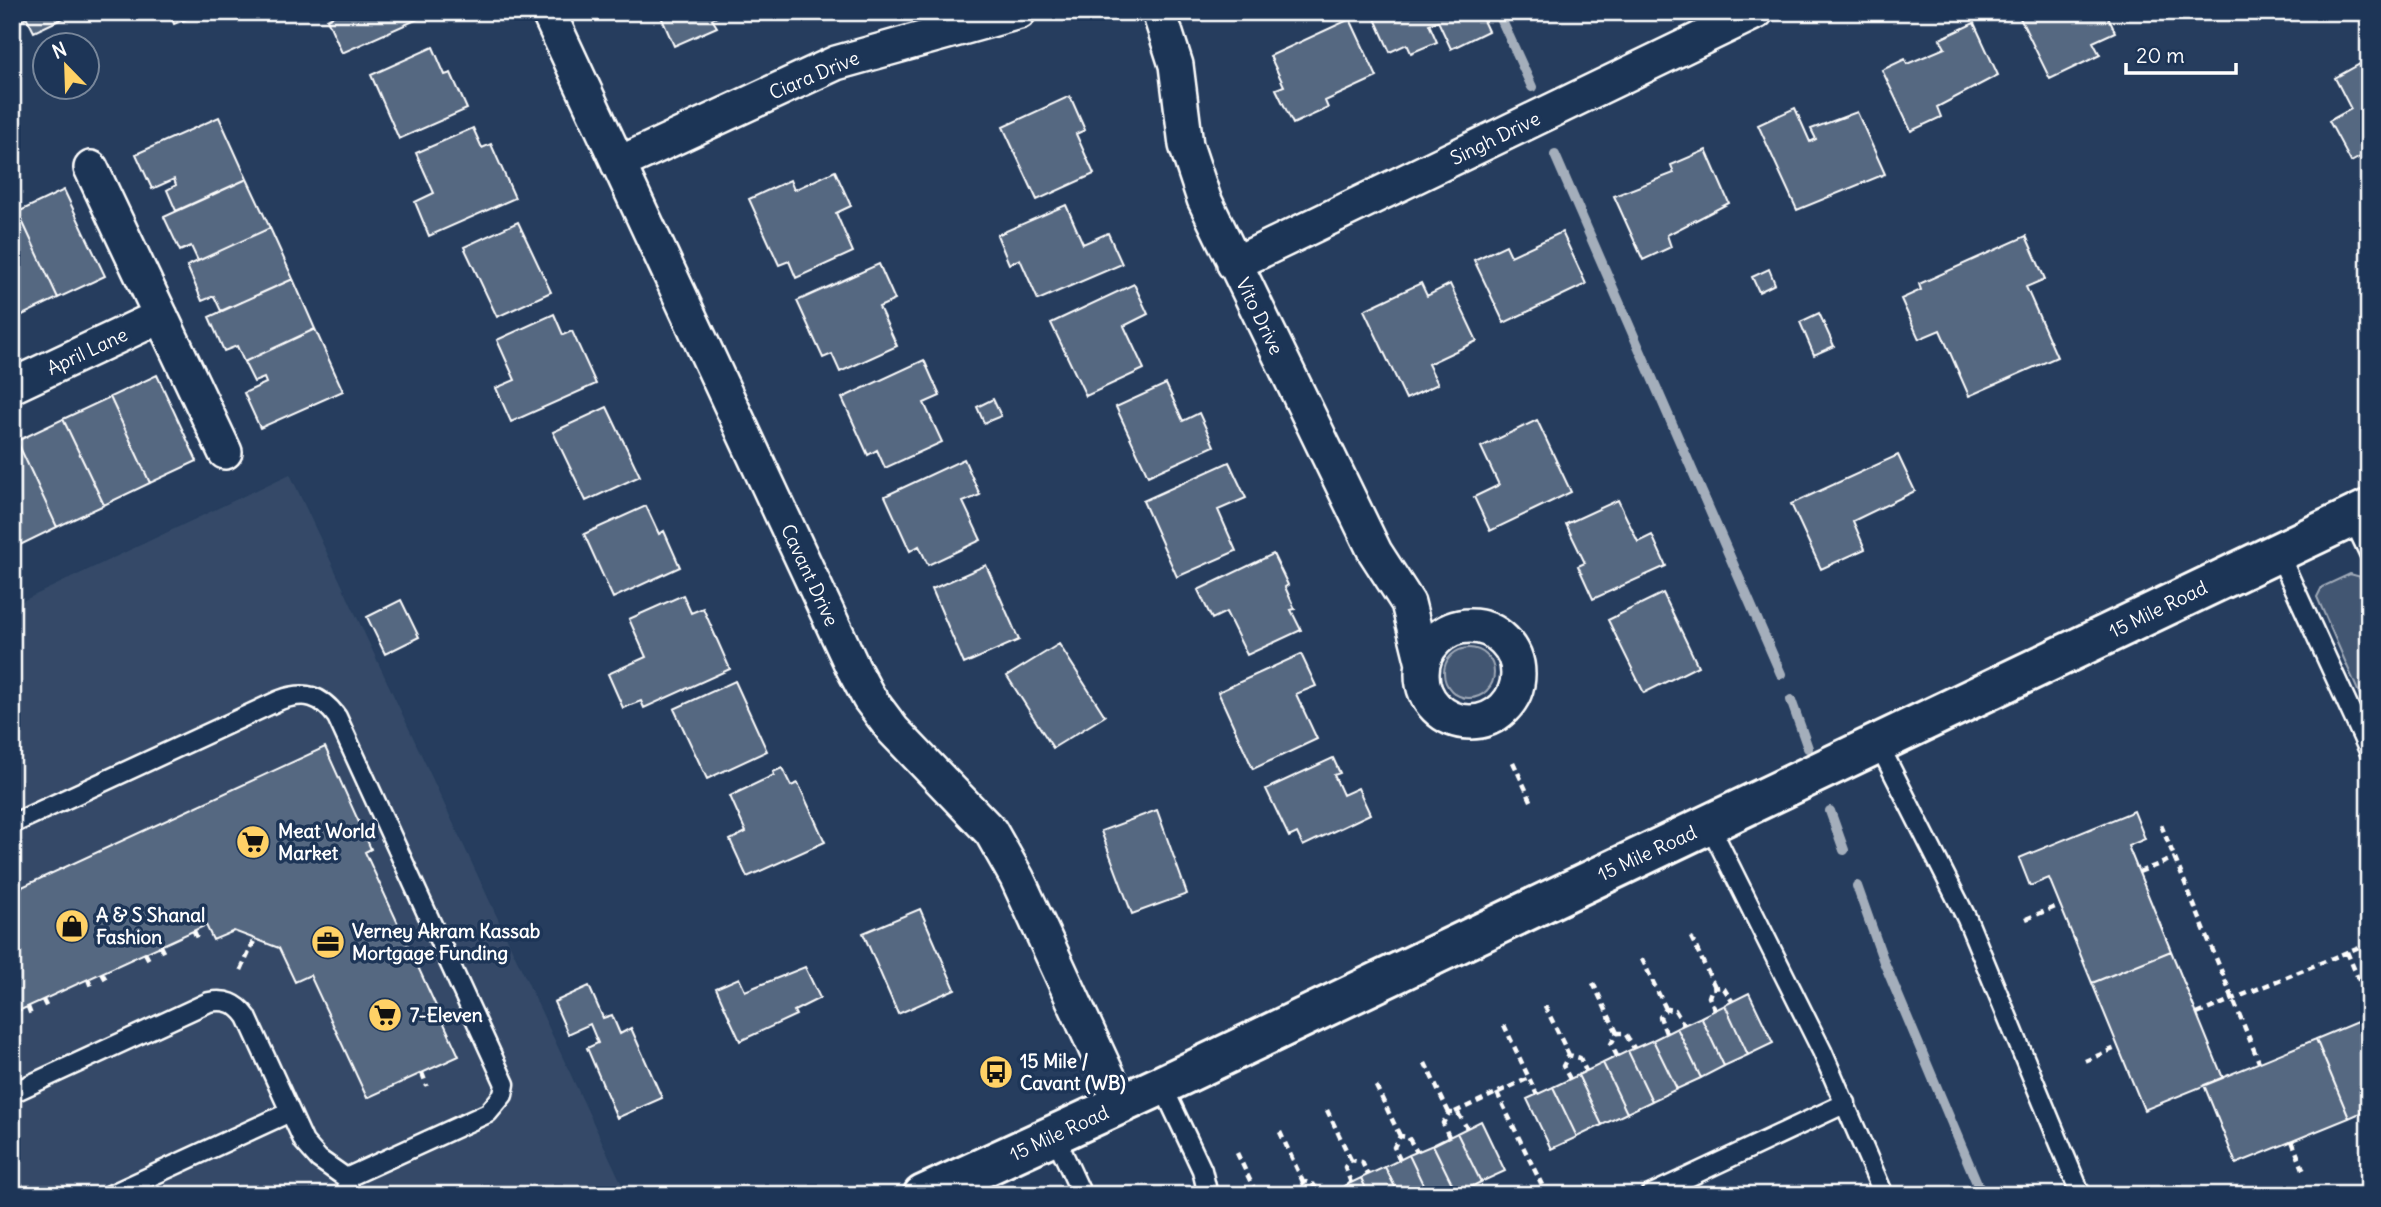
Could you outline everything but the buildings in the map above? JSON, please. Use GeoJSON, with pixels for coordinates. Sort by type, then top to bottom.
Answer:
{"type":"FeatureCollection","features":[{"type":"Feature","properties":{"kind":"main road","name":"15 Mile Road"},"geometry":{"type":"LineString","coordinates":[[923,1195],[1055,1136],[2360,513]]}},
{"type":"Feature","properties":{"kind":"street","name":"Cavant Drive"},"geometry":{"type":"LineString","coordinates":[[548,12],[853,668],[869,698],[893,730],[991,832],[1017,878],[1121,1104]]}},
{"type":"Feature","properties":{"kind":"street","name":"Ciara Drive"},"geometry":{"type":"LineString","coordinates":[[618,164],[836,63],[1019,12]]}},
{"type":"Feature","properties":{"kind":"street","name":"Vito Drive"},"geometry":{"type":"LineString","coordinates":[[1159,12],[1176,65],[1186,145],[1204,199],[1375,552],[1408,603],[1428,696],[1438,709],[1467,722],[1484,719],[1499,712],[1510,701],[1516,687],[1516,657],[1508,643],[1497,634],[1433,618],[1408,603]]}},
{"type":"Feature","properties":{"kind":"street","name":"Singh Drive"},"geometry":{"type":"LineString","coordinates":[[1234,264],[1756,12]]}},
{"type":"Feature","properties":{"kind":"street"},"geometry":{"type":"LineString","coordinates":[[91,168],[225,452]]}},
{"type":"Feature","properties":{"kind":"street","name":"April Lane"},"geometry":{"type":"LineString","coordinates":[[12,386],[161,316]]}},
{"type":"Feature","properties":{"kind":"street"},"geometry":{"type":"LineString","coordinates":[[1423,664],[1429,649],[1439,636],[1452,629],[1468,626]]}},
{"type":"Feature","properties":{"kind":"lane"},"geometry":{"type":"LineString","coordinates":[[2360,513],[2369,553]]}},
{"type":"Feature","properties":{"kind":"lane"},"geometry":{"type":"LineString","coordinates":[[2278,552],[2369,751]]}},
{"type":"Feature","properties":{"kind":"lane"},"geometry":{"type":"LineString","coordinates":[[12,824],[280,700],[297,694],[313,695],[327,704],[343,730],[505,1084],[503,1095],[488,1112],[349,1186],[304,1142],[247,1017],[241,1009],[221,1000],[209,1002],[12,1093]]}},
{"type":"Feature","properties":{"kind":"lane"},"geometry":{"type":"LineString","coordinates":[[1878,743],[1967,919],[2081,1195]]}},
{"type":"Feature","properties":{"kind":"lane"},"geometry":{"type":"LineString","coordinates":[[1709,824],[1846,1102],[1884,1195]]}},
{"type":"Feature","properties":{"kind":"lane"},"geometry":{"type":"LineString","coordinates":[[1162,1085],[1202,1170],[1209,1195]]}},
{"type":"Feature","properties":{"kind":"lane"},"geometry":{"type":"LineString","coordinates":[[1650,1195],[1846,1102]]}},
{"type":"Feature","properties":{"kind":"lane"},"geometry":{"type":"LineString","coordinates":[[110,1195],[290,1112]]}},
{"type":"Feature","properties":{"kind":"lane"},"geometry":{"type":"LineString","coordinates":[[1055,1136],[1083,1195]]}},
{"type":"Feature","properties":{"kind":"lane"},"geometry":{"type":"LineString","coordinates":[[12,1188],[15,1195]]}},
{"type":"Feature","properties":{"kind":"path"},"geometry":{"type":"LineString","coordinates":[[1513,762],[1533,806]]}},
{"type":"Feature","properties":{"kind":"path"},"geometry":{"type":"LineString","coordinates":[[2161,825],[2259,1062]]}},
{"type":"Feature","properties":{"kind":"path"},"geometry":{"type":"LineString","coordinates":[[2139,872],[2175,858]]}},
{"type":"Feature","properties":{"kind":"path"},"geometry":{"type":"LineString","coordinates":[[2026,919],[2060,905]]}},
{"type":"Feature","properties":{"kind":"path"},"geometry":{"type":"LineString","coordinates":[[194,931],[197,938]]}},
{"type":"Feature","properties":{"kind":"path"},"geometry":{"type":"LineString","coordinates":[[1691,937],[1715,987]]}},
{"type":"Feature","properties":{"kind":"path"},"geometry":{"type":"LineString","coordinates":[[241,970],[255,939]]}},
{"type":"Feature","properties":{"kind":"path"},"geometry":{"type":"LineString","coordinates":[[2197,1014],[2369,943]]}},
{"type":"Feature","properties":{"kind":"path"},"geometry":{"type":"LineString","coordinates":[[160,947],[164,954]]}},
{"type":"Feature","properties":{"kind":"path"},"geometry":{"type":"LineString","coordinates":[[2347,952],[2369,1004]]}},
{"type":"Feature","properties":{"kind":"path"},"geometry":{"type":"LineString","coordinates":[[145,953],[149,960]]}},
{"type":"Feature","properties":{"kind":"path"},"geometry":{"type":"LineString","coordinates":[[1642,959],[1666,1009]]}},
{"type":"Feature","properties":{"kind":"path"},"geometry":{"type":"LineString","coordinates":[[102,973],[106,980]]}},
{"type":"Feature","properties":{"kind":"path"},"geometry":{"type":"LineString","coordinates":[[88,979],[91,987]]}},
{"type":"Feature","properties":{"kind":"path"},"geometry":{"type":"LineString","coordinates":[[1593,983],[1617,1033],[1628,1036],[1634,1048]]}},
{"type":"Feature","properties":{"kind":"path"},"geometry":{"type":"LineString","coordinates":[[1715,987],[1723,987],[1732,1002]]}},
{"type":"Feature","properties":{"kind":"path"},"geometry":{"type":"LineString","coordinates":[[1715,987],[1709,997],[1715,1010]]}},
{"type":"Feature","properties":{"kind":"path"},"geometry":{"type":"LineString","coordinates":[[43,1000],[47,1008]]}},
{"type":"Feature","properties":{"kind":"path"},"geometry":{"type":"LineString","coordinates":[[1545,1006],[1569,1055],[1580,1058],[1587,1071]]}},
{"type":"Feature","properties":{"kind":"path"},"geometry":{"type":"LineString","coordinates":[[28,1007],[31,1015]]}},
{"type":"Feature","properties":{"kind":"path"},"geometry":{"type":"LineString","coordinates":[[1666,1009],[1675,1010],[1684,1025]]}},
{"type":"Feature","properties":{"kind":"path"},"geometry":{"type":"LineString","coordinates":[[1666,1009],[1660,1017],[1666,1033]]}},
{"type":"Feature","properties":{"kind":"path"},"geometry":{"type":"LineString","coordinates":[[1504,1025],[1537,1095]]}},
{"type":"Feature","properties":{"kind":"path"},"geometry":{"type":"LineString","coordinates":[[1617,1033],[1611,1044],[1617,1056]]}},
{"type":"Feature","properties":{"kind":"path"},"geometry":{"type":"LineString","coordinates":[[2085,1061],[2118,1047]]}},
{"type":"Feature","properties":{"kind":"path"},"geometry":{"type":"LineString","coordinates":[[1569,1055],[1563,1066],[1570,1079]]}},
{"type":"Feature","properties":{"kind":"path"},"geometry":{"type":"LineString","coordinates":[[1425,1063],[1452,1113],[1467,1128]]}},
{"type":"Feature","properties":{"kind":"path"},"geometry":{"type":"LineString","coordinates":[[422,1073],[427,1086]]}},
{"type":"Feature","properties":{"kind":"path"},"geometry":{"type":"LineString","coordinates":[[1450,1137],[1443,1123],[1452,1113],[1529,1077]]}},
{"type":"Feature","properties":{"kind":"path"},"geometry":{"type":"LineString","coordinates":[[1376,1086],[1400,1136]]}},
{"type":"Feature","properties":{"kind":"path"},"geometry":{"type":"LineString","coordinates":[[1497,1093],[1542,1185]]}},
{"type":"Feature","properties":{"kind":"path"},"geometry":{"type":"LineString","coordinates":[[1327,1110],[1351,1160]]}},
{"type":"Feature","properties":{"kind":"path"},"geometry":{"type":"LineString","coordinates":[[1280,1132],[1303,1182]]}},
{"type":"Feature","properties":{"kind":"path"},"geometry":{"type":"LineString","coordinates":[[1400,1136],[1408,1137],[1417,1152]]}},
{"type":"Feature","properties":{"kind":"path"},"geometry":{"type":"LineString","coordinates":[[1400,1136],[1394,1147],[1400,1160]]}},
{"type":"Feature","properties":{"kind":"path"},"geometry":{"type":"LineString","coordinates":[[2292,1141],[2305,1174]]}},
{"type":"Feature","properties":{"kind":"path"},"geometry":{"type":"LineString","coordinates":[[1237,1153],[1257,1195]]}},
{"type":"Feature","properties":{"kind":"path"},"geometry":{"type":"LineString","coordinates":[[1351,1160],[1362,1162],[1368,1175]]}},
{"type":"Feature","properties":{"kind":"path"},"geometry":{"type":"LineString","coordinates":[[1351,1160],[1345,1167],[1351,1183]]}},
{"type":"Feature","properties":{"kind":"path"},"geometry":{"type":"LineString","coordinates":[[1298,1195],[1298,1186],[1303,1182]]}},
{"type":"Feature","properties":{"kind":"path"},"geometry":{"type":"LineString","coordinates":[[1303,1182],[1314,1185],[1319,1195]]}},
{"type":"Feature","properties":{"kind":"shaded area"},"geometry":{"type":"Polygon","coordinates":[[[290,474],[627,1195],[12,1195],[12,606],[290,474]]]}},
{"type":"Feature","properties":{"kind":"shaded area"},"geometry":{"type":"Polygon","coordinates":[[[2350,574],[2361,577],[2369,596],[2369,716],[2317,597],[2322,587],[2350,574]]]}},
{"type":"Feature","properties":{"kind":"shaded area"},"geometry":{"type":"Polygon","coordinates":[[[1469,648],[1487,655],[1494,673],[1487,691],[1469,698],[1451,691],[1444,673],[1451,655],[1469,648]]]}},
{"type":"Feature","properties":{"kind":"waterway"},"geometry":{"type":"LineString","coordinates":[[1498,12],[1532,87]]}},
{"type":"Feature","properties":{"kind":"waterway"},"geometry":{"type":"LineString","coordinates":[[1555,155],[1781,674]]}},
{"type":"Feature","properties":{"kind":"waterway"},"geometry":{"type":"LineString","coordinates":[[1791,700],[1808,748]]}},
{"type":"Feature","properties":{"kind":"waterway"},"geometry":{"type":"LineString","coordinates":[[1830,811],[1844,850]]}},
{"type":"Feature","properties":{"kind":"waterway"},"geometry":{"type":"LineString","coordinates":[[1857,886],[1884,962],[1982,1195]]}},
{"type":"Feature","properties":{"kind":"place","name":"Meat World Market"},"geometry":{"type":"Point","coordinates":[253,842]}},
{"type":"Feature","properties":{"kind":"place","name":"A & S Shanal Fashion"},"geometry":{"type":"Point","coordinates":[72,926]}},
{"type":"Feature","properties":{"kind":"place","name":"Verney Akram Kassab Mortgage Funding"},"geometry":{"type":"Point","coordinates":[328,942]}},
{"type":"Feature","properties":{"kind":"place","name":"7-Eleven"},"geometry":{"type":"Point","coordinates":[385,1015]}},
{"type":"Feature","properties":{"kind":"place","name":"15 Mile / Cavant (WB)"},"geometry":{"type":"Point","coordinates":[996,1072]}}]}
